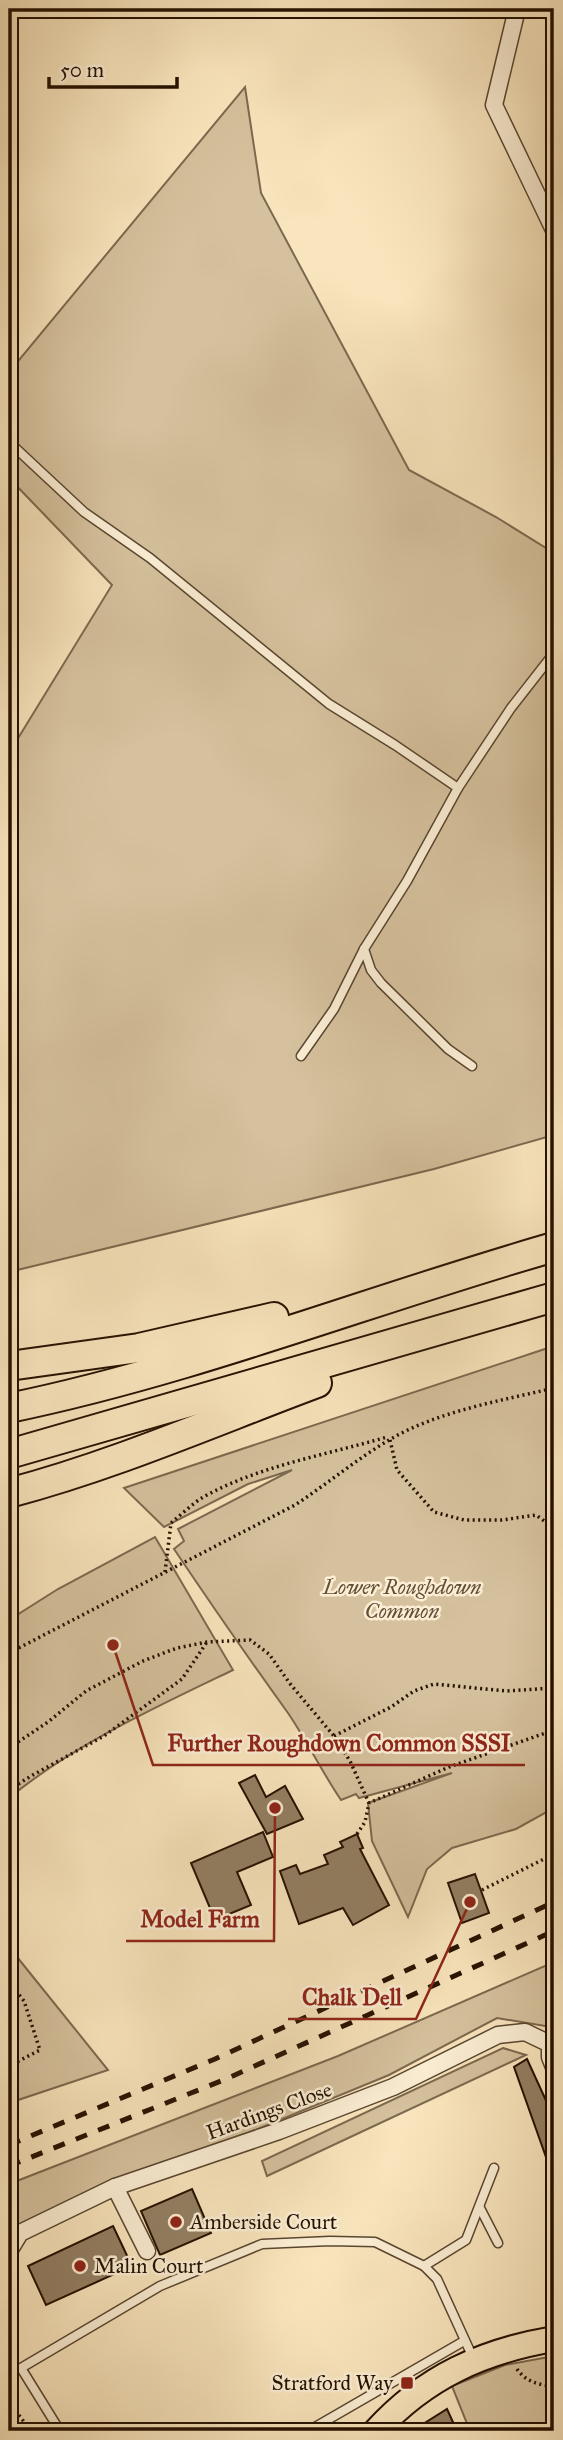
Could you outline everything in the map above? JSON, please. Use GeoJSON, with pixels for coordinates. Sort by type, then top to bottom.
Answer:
{"type":"FeatureCollection","features":[{"type":"Feature","properties":{"kind":"highway"},"geometry":{"type":"LineString","coordinates":[[9,1408],[46,1401],[197,1360],[554,1247]]}},
{"type":"Feature","properties":{"kind":"highway"},"geometry":{"type":"LineString","coordinates":[[9,1454],[554,1297]]}},
{"type":"Feature","properties":{"kind":"highway"},"geometry":{"type":"LineString","coordinates":[[9,1366],[139,1348],[306,1310],[373,1303]]}},
{"type":"Feature","properties":{"kind":"highway"},"geometry":{"type":"LineString","coordinates":[[9,1493],[146,1451],[342,1373],[390,1344]]}},
{"type":"Feature","properties":{"kind":"main road"},"geometry":{"type":"LineString","coordinates":[[376,2431],[469,2350],[503,2350],[554,2339]]}},
{"type":"Feature","properties":{"kind":"street"},"geometry":{"type":"LineString","coordinates":[[517,9],[494,104],[554,230]]}},
{"type":"Feature","properties":{"kind":"street","name":"Hardings Close"},"geometry":{"type":"LineString","coordinates":[[9,2251],[20,2233],[115,2187],[279,2131],[393,2087],[498,2035],[525,2032],[552,2042]]}},
{"type":"Feature","properties":{"kind":"street"},"geometry":{"type":"LineString","coordinates":[[552,2042],[550,2057],[554,2067]]}},
{"type":"Feature","properties":{"kind":"street"},"geometry":{"type":"LineString","coordinates":[[115,2187],[147,2252]]}},
{"type":"Feature","properties":{"kind":"lane"},"geometry":{"type":"LineString","coordinates":[[9,442],[85,512],[150,558],[329,704],[458,788]]}},
{"type":"Feature","properties":{"kind":"lane"},"geometry":{"type":"LineString","coordinates":[[301,1056],[334,1009],[364,949],[407,881],[458,788],[511,708],[554,653]]}},
{"type":"Feature","properties":{"kind":"lane"},"geometry":{"type":"LineString","coordinates":[[364,949],[371,970],[380,983],[448,1049],[472,1066]]}},
{"type":"Feature","properties":{"kind":"lane"},"geometry":{"type":"LineString","coordinates":[[424,2266],[466,2240],[494,2168]]}},
{"type":"Feature","properties":{"kind":"lane"},"geometry":{"type":"LineString","coordinates":[[480,2208],[498,2243]]}},
{"type":"Feature","properties":{"kind":"lane"},"geometry":{"type":"LineString","coordinates":[[60,2431],[21,2368],[160,2286],[262,2244],[375,2242],[424,2266],[437,2279],[469,2350],[310,2430]]}},
{"type":"Feature","properties":{"kind":"path"},"geometry":{"type":"LineString","coordinates":[[165,1572],[171,1523],[204,1497],[258,1473],[321,1453],[389,1439],[426,1423],[485,1404],[554,1388]]}},
{"type":"Feature","properties":{"kind":"path"},"geometry":{"type":"LineString","coordinates":[[389,1439],[397,1471],[435,1512],[464,1520],[502,1520],[536,1515],[554,1528]]}},
{"type":"Feature","properties":{"kind":"path"},"geometry":{"type":"LineString","coordinates":[[9,1653],[295,1505],[333,1481],[389,1439]]}},
{"type":"Feature","properties":{"kind":"path"},"geometry":{"type":"LineString","coordinates":[[9,1748],[86,1692],[132,1667],[177,1648],[207,1642],[250,1640],[269,1654],[350,1760],[369,1803],[365,1822],[357,1834]]}},
{"type":"Feature","properties":{"kind":"path"},"geometry":{"type":"LineString","coordinates":[[9,1790],[104,1736],[182,1679],[207,1642]]}},
{"type":"Feature","properties":{"kind":"path"},"geometry":{"type":"LineString","coordinates":[[334,1736],[391,1707],[414,1690],[434,1684],[506,1691],[554,1688]]}},
{"type":"Feature","properties":{"kind":"path"},"geometry":{"type":"LineString","coordinates":[[369,1803],[449,1767],[554,1730]]}},
{"type":"Feature","properties":{"kind":"path"},"geometry":{"type":"LineString","coordinates":[[482,1890],[554,1854]]}},
{"type":"Feature","properties":{"kind":"path"},"geometry":{"type":"LineString","coordinates":[[9,1982],[23,2001],[40,2050],[9,2066]]}},
{"type":"Feature","properties":{"kind":"path"},"geometry":{"type":"LineString","coordinates":[[503,2350],[523,2378],[554,2386]]}},
{"type":"Feature","properties":{"kind":"path"},"geometry":{"type":"LineString","coordinates":[[9,2402],[31,2431]]}},
{"type":"Feature","properties":{"kind":"green space"},"geometry":{"type":"Polygon","coordinates":[[[245,87],[261,193],[409,470],[496,517],[554,553],[554,1135],[434,1169],[9,1272],[9,753],[112,585],[9,478],[9,372],[245,87]]]}},
{"type":"Feature","properties":{"kind":"green space","name":"Lower Roughdown Common"},"geometry":{"type":"Polygon","coordinates":[[[554,1346],[554,1808],[516,1829],[452,1848],[427,1869],[408,1917],[372,1841],[368,1803],[452,1773],[359,1798],[356,1794],[341,1800],[288,1713],[174,1549],[184,1541],[178,1529],[292,1470],[248,1484],[164,1527],[124,1488],[554,1346]]]}},
{"type":"Feature","properties":{"kind":"green space"},"geometry":{"type":"Polygon","coordinates":[[[155,1537],[233,1670],[146,1713],[61,1760],[9,1798],[9,1620],[58,1589],[155,1537]]]}},
{"type":"Feature","properties":{"kind":"green space"},"geometry":{"type":"Polygon","coordinates":[[[9,1947],[108,2070],[9,2103],[9,1947]]]}},
{"type":"Feature","properties":{"kind":"green space"},"geometry":{"type":"Polygon","coordinates":[[[554,1962],[554,2025],[551,2027],[497,2018],[389,2075],[19,2227],[9,2240],[9,2184],[338,2056],[554,1962]]]}},
{"type":"Feature","properties":{"kind":"green space"},"geometry":{"type":"Polygon","coordinates":[[[503,2048],[526,2055],[267,2176],[262,2161],[503,2048]]]}},
{"type":"Feature","properties":{"kind":"green space"},"geometry":{"type":"Polygon","coordinates":[[[554,2356],[554,2431],[470,2431],[452,2386],[505,2365],[554,2356]]]}},
{"type":"Feature","properties":{"kind":"building"},"geometry":{"type":"Polygon","coordinates":[[[255,1775],[266,1797],[285,1786],[303,1819],[267,1834],[239,1783],[255,1775]]]}},
{"type":"Feature","properties":{"kind":"building"},"geometry":{"type":"Polygon","coordinates":[[[263,1832],[273,1857],[237,1872],[251,1905],[215,1920],[191,1863],[263,1832]]]}},
{"type":"Feature","properties":{"kind":"building"},"geometry":{"type":"Polygon","coordinates":[[[357,1834],[363,1848],[360,1849],[389,1905],[353,1925],[343,1908],[299,1924],[280,1871],[296,1865],[300,1874],[328,1864],[324,1855],[343,1847],[340,1842],[357,1834]]]}},
{"type":"Feature","properties":{"kind":"building"},"geometry":{"type":"Polygon","coordinates":[[[475,1874],[489,1913],[462,1923],[448,1883],[475,1874]]]}},
{"type":"Feature","properties":{"kind":"building"},"geometry":{"type":"Polygon","coordinates":[[[527,2059],[554,2118],[554,2174],[514,2067],[527,2059]]]}},
{"type":"Feature","properties":{"kind":"building","name":"Amberside Court"},"geometry":{"type":"Polygon","coordinates":[[[192,2189],[211,2233],[160,2255],[141,2211],[192,2189]]]}},
{"type":"Feature","properties":{"kind":"building","name":"Malin Court"},"geometry":{"type":"Polygon","coordinates":[[[113,2226],[132,2266],[46,2305],[28,2266],[113,2226]]]}},
{"type":"Feature","properties":{"kind":"building"},"geometry":{"type":"Polygon","coordinates":[[[447,2409],[457,2431],[412,2431],[447,2409]]]}},
{"type":"Feature","properties":{"kind":"railway"},"geometry":{"type":"LineString","coordinates":[[9,2145],[215,2059],[554,1902]]}},
{"type":"Feature","properties":{"kind":"railway"},"geometry":{"type":"LineString","coordinates":[[9,2166],[226,2079],[554,1931]]}},
{"type":"Feature","properties":{"kind":"place","name":"Further Roughdown Common SSSI"},"geometry":{"type":"Point","coordinates":[113,1645]}},
{"type":"Feature","properties":{"kind":"place","name":"Model Farm"},"geometry":{"type":"Point","coordinates":[275,1808]}},
{"type":"Feature","properties":{"kind":"place","name":"Chalk Dell"},"geometry":{"type":"Point","coordinates":[470,1902]}},
{"type":"Feature","properties":{"kind":"place","name":"Amberside Court"},"geometry":{"type":"Point","coordinates":[176,2222]}},
{"type":"Feature","properties":{"kind":"place","name":"Malin Court"},"geometry":{"type":"Point","coordinates":[80,2266]}},
{"type":"Feature","properties":{"kind":"place","name":"Stratford Way"},"geometry":{"type":"Point","coordinates":[407,2383]}}]}
